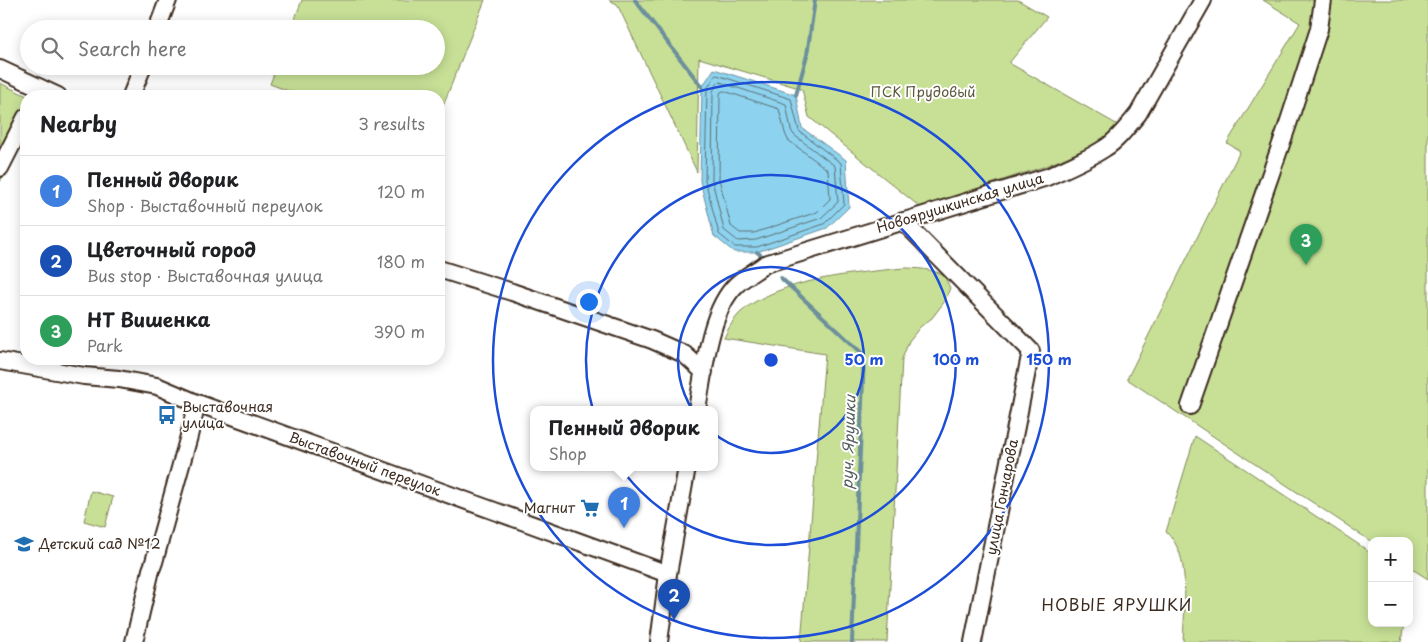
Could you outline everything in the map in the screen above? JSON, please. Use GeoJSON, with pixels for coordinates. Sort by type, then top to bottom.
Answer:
{"type":"FeatureCollection","features":[{"type":"Feature","properties":{"kind":"street"},"geometry":{"type":"LineString","coordinates":[[160,20],[168,0]]}},
{"type":"Feature","properties":{"kind":"street","name":"Новоярушкинская улица"},"geometry":{"type":"LineString","coordinates":[[704,372],[710,340],[721,307],[736,285],[765,264],[1047,176],[1080,162],[1106,148],[1126,129],[1138,114],[1203,0]]}},
{"type":"Feature","properties":{"kind":"street"},"geometry":{"type":"LineString","coordinates":[[1190,406],[1287,127],[1319,29],[1323,0]]}},
{"type":"Feature","properties":{"kind":"street"},"geometry":{"type":"LineString","coordinates":[[0,69],[45,90]]}},
{"type":"Feature","properties":{"kind":"street"},"geometry":{"type":"LineString","coordinates":[[133,90],[139,75]]}},
{"type":"Feature","properties":{"kind":"street"},"geometry":{"type":"LineString","coordinates":[[0,168],[20,129]]}},
{"type":"Feature","properties":{"kind":"street","name":"улица Гончарова"},"geometry":{"type":"LineString","coordinates":[[903,221],[1031,351],[972,642]]}},
{"type":"Feature","properties":{"kind":"street"},"geometry":{"type":"LineString","coordinates":[[445,271],[652,340],[684,354],[704,372],[698,406]]}},
{"type":"Feature","properties":{"kind":"street","name":"Выставочный переулок"},"geometry":{"type":"LineString","coordinates":[[0,362],[157,386],[197,403],[668,574]]}},
{"type":"Feature","properties":{"kind":"street"},"geometry":{"type":"LineString","coordinates":[[134,642],[150,570],[154,562],[197,403]]}},
{"type":"Feature","properties":{"kind":"street"},"geometry":{"type":"LineString","coordinates":[[659,642],[668,574],[686,471]]}},
{"type":"Feature","properties":{"kind":"green space"},"geometry":{"type":"Polygon","coordinates":[[[302,0],[485,0],[445,101],[445,90],[286,90],[270,84],[274,75],[445,75],[445,20],[294,20],[302,0]]]}},
{"type":"Feature","properties":{"kind":"green space","name":"ПСК Прудовый"},"geometry":{"type":"Polygon","coordinates":[[[609,0],[1018,0],[1047,17],[1009,63],[1118,125],[1095,145],[1046,166],[920,207],[809,117],[802,89],[699,58],[697,172],[617,4],[609,0]]]}},
{"type":"Feature","properties":{"kind":"green space"},"geometry":{"type":"Polygon","coordinates":[[[1263,0],[1428,0],[1428,579],[1413,570],[1413,537],[1368,537],[1368,539],[1127,379],[1240,151],[1227,143],[1300,23],[1263,0]]]}},
{"type":"Feature","properties":{"kind":"green space"},"geometry":{"type":"Polygon","coordinates":[[[0,83],[20,93],[20,140],[0,182],[0,83]]]}},
{"type":"Feature","properties":{"kind":"green space"},"geometry":{"type":"Polygon","coordinates":[[[904,268],[925,269],[936,272],[944,276],[950,288],[945,301],[932,318],[920,327],[909,341],[902,359],[887,642],[801,642],[825,354],[724,338],[741,312],[775,292],[796,285],[841,275],[904,268]]]}},
{"type":"Feature","properties":{"kind":"green space"},"geometry":{"type":"Polygon","coordinates":[[[1195,436],[1368,552],[1368,627],[1403,627],[1401,642],[1183,642],[1185,592],[1183,566],[1175,543],[1166,532],[1195,436]]]}},
{"type":"Feature","properties":{"kind":"green space"},"geometry":{"type":"Polygon","coordinates":[[[91,491],[113,497],[105,527],[84,521],[91,491]]]}},
{"type":"Feature","properties":{"kind":"water"},"geometry":{"type":"Polygon","coordinates":[[[714,69],[796,95],[802,128],[846,160],[849,207],[827,228],[757,252],[734,252],[714,236],[700,181],[702,87],[714,69]]]}},
{"type":"Feature","properties":{"kind":"waterway"},"geometry":{"type":"LineString","coordinates":[[635,0],[702,87]]}},
{"type":"Feature","properties":{"kind":"waterway"},"geometry":{"type":"LineString","coordinates":[[796,95],[807,55],[815,0]]}},
{"type":"Feature","properties":{"kind":"waterway","name":"руч. Ярушки"},"geometry":{"type":"LineString","coordinates":[[757,252],[762,256]]}},
{"type":"Feature","properties":{"kind":"waterway","name":"руч. Ярушки"},"geometry":{"type":"LineString","coordinates":[[781,278],[864,355],[852,642]]}},
{"type":"Feature","properties":{"kind":"place","name":"НТ Вишенка"},"geometry":{"type":"Point","coordinates":[1306,265]}},
{"type":"Feature","properties":{"kind":"place","name":"Выставочная улица"},"geometry":{"type":"Point","coordinates":[167,415]}},
{"type":"Feature","properties":{"kind":"place","name":"Магнит"},"geometry":{"type":"Point","coordinates":[590,508]}},
{"type":"Feature","properties":{"kind":"place","name":"Пенный дворик"},"geometry":{"type":"Point","coordinates":[624,528]}},
{"type":"Feature","properties":{"kind":"place","name":"Детский сад №12"},"geometry":{"type":"Point","coordinates":[24,544]}},
{"type":"Feature","properties":{"kind":"place","name":"Цветочный город"},"geometry":{"type":"Point","coordinates":[674,620]}},
{"type":"Feature","properties":{"kind":"district","name":"НОВЫЕ ЯРУШКИ"},"geometry":{"type":"Point","coordinates":[1117,605]}}]}
